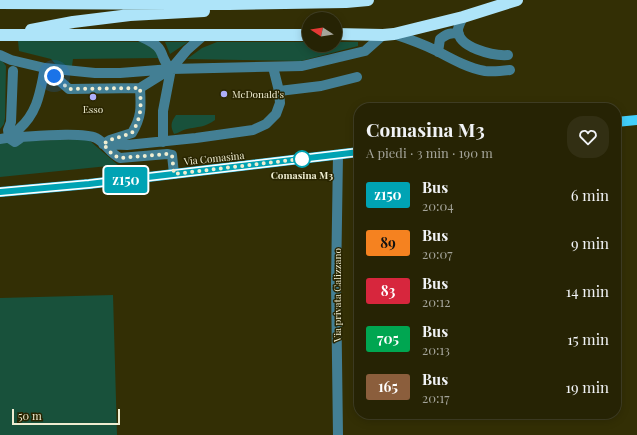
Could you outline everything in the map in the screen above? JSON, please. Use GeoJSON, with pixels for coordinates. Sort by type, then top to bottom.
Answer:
{"type":"FeatureCollection","features":[{"type":"Feature","properties":{"kind":"highway"},"geometry":{"type":"LineString","coordinates":[[0,3],[294,3],[368,0]]}},
{"type":"Feature","properties":{"kind":"highway"},"geometry":{"type":"LineString","coordinates":[[342,34],[389,34],[463,17],[517,0]]}},
{"type":"Feature","properties":{"kind":"highway"},"geometry":{"type":"LineString","coordinates":[[3,35],[87,20],[130,15],[294,3]]}},
{"type":"Feature","properties":{"kind":"highway"},"geometry":{"type":"LineString","coordinates":[[3,35],[302,35]]}},
{"type":"Feature","properties":{"kind":"main road"},"geometry":{"type":"LineString","coordinates":[[621,122],[637,120]]}},
{"type":"Feature","properties":{"kind":"main road","name":"Via Comasina"},"geometry":{"type":"LineString","coordinates":[[0,192],[89,184],[354,153]]}},
{"type":"Feature","properties":{"kind":"street"},"geometry":{"type":"LineString","coordinates":[[463,17],[458,29],[459,34],[465,42],[490,54],[508,55]]}},
{"type":"Feature","properties":{"kind":"street"},"geometry":{"type":"LineString","coordinates":[[0,55],[11,60],[45,68],[95,73],[120,73],[171,69],[302,66],[365,51],[389,34],[438,52],[457,62],[485,71],[497,72],[510,70]]}},
{"type":"Feature","properties":{"kind":"street"},"geometry":{"type":"LineString","coordinates":[[438,52],[440,39],[446,34],[459,34]]}},
{"type":"Feature","properties":{"kind":"street"},"geometry":{"type":"LineString","coordinates":[[45,68],[69,89],[140,88],[171,69],[187,50],[204,35]]}},
{"type":"Feature","properties":{"kind":"street"},"geometry":{"type":"LineString","coordinates":[[139,36],[157,46],[161,50],[164,63],[171,69]]}},
{"type":"Feature","properties":{"kind":"street"},"geometry":{"type":"LineString","coordinates":[[103,144],[127,145],[163,142],[253,130],[266,124],[276,114],[280,103],[279,91],[273,67]]}},
{"type":"Feature","properties":{"kind":"street"},"geometry":{"type":"LineString","coordinates":[[4,139],[23,126],[31,116],[38,101],[45,68]]}},
{"type":"Feature","properties":{"kind":"street"},"geometry":{"type":"LineString","coordinates":[[163,142],[163,111],[171,69]]}},
{"type":"Feature","properties":{"kind":"street"},"geometry":{"type":"LineString","coordinates":[[4,139],[11,122],[13,72]]}},
{"type":"Feature","properties":{"kind":"street"},"geometry":{"type":"LineString","coordinates":[[279,91],[321,86],[357,77]]}},
{"type":"Feature","properties":{"kind":"street"},"geometry":{"type":"LineString","coordinates":[[103,144],[110,140],[132,133],[137,125],[142,111],[140,88]]}},
{"type":"Feature","properties":{"kind":"street"},"geometry":{"type":"LineString","coordinates":[[4,139],[14,142],[22,137],[87,135],[97,138],[113,155],[120,158],[167,154],[172,155],[174,174]]}},
{"type":"Feature","properties":{"kind":"street","name":"Via privata Calizzano"},"geometry":{"type":"LineString","coordinates":[[338,155],[336,284],[338,435]]}},
{"type":"Feature","properties":{"kind":"green space"},"geometry":{"type":"Polygon","coordinates":[[[18,41],[143,42],[155,50],[159,58],[73,59],[72,66],[57,66],[51,59],[19,51],[18,41]]]}},
{"type":"Feature","properties":{"kind":"green space"},"geometry":{"type":"Polygon","coordinates":[[[165,42],[188,42],[170,54],[165,42]]]}},
{"type":"Feature","properties":{"kind":"green space"},"geometry":{"type":"Polygon","coordinates":[[[217,42],[302,42],[302,52],[335,52],[301,61],[187,59],[202,48],[217,42]]]}},
{"type":"Feature","properties":{"kind":"green space"},"geometry":{"type":"Polygon","coordinates":[[[342,42],[358,42],[358,46],[342,50],[342,42]]]}},
{"type":"Feature","properties":{"kind":"green space"},"geometry":{"type":"Polygon","coordinates":[[[0,58],[6,66],[5,118],[4,124],[0,129],[0,58]]]}},
{"type":"Feature","properties":{"kind":"green space"},"geometry":{"type":"Polygon","coordinates":[[[176,115],[215,115],[215,120],[205,125],[185,129],[174,134],[172,124],[176,115]]]}},
{"type":"Feature","properties":{"kind":"green space"},"geometry":{"type":"Polygon","coordinates":[[[82,139],[90,141],[118,165],[0,177],[0,144],[3,142],[82,139]]]}},
{"type":"Feature","properties":{"kind":"green space"},"geometry":{"type":"Polygon","coordinates":[[[113,295],[117,435],[0,435],[0,298],[113,295]]]}},
{"type":"Feature","properties":{"kind":"bus line","name":"z150"},"geometry":{"type":"LineString","coordinates":[[0,192],[89,184],[354,153]]}},
{"type":"Feature","properties":{"kind":"place","name":"McDonald's"},"geometry":{"type":"Point","coordinates":[224,94]}},
{"type":"Feature","properties":{"kind":"place","name":"Esso"},"geometry":{"type":"Point","coordinates":[93,97]}},
{"type":"Feature","properties":{"kind":"place","name":"Comasina M3"},"geometry":{"type":"Point","coordinates":[302,159]}},
{"type":"Feature","properties":{"kind":"route"},"geometry":{"type":"LineString","coordinates":[[54,76],[69,89],[140,88],[142,111],[137,125],[132,133],[110,140],[103,144],[113,155],[120,158],[167,154],[172,155],[174,174],[309,158],[302,159]]}}]}
